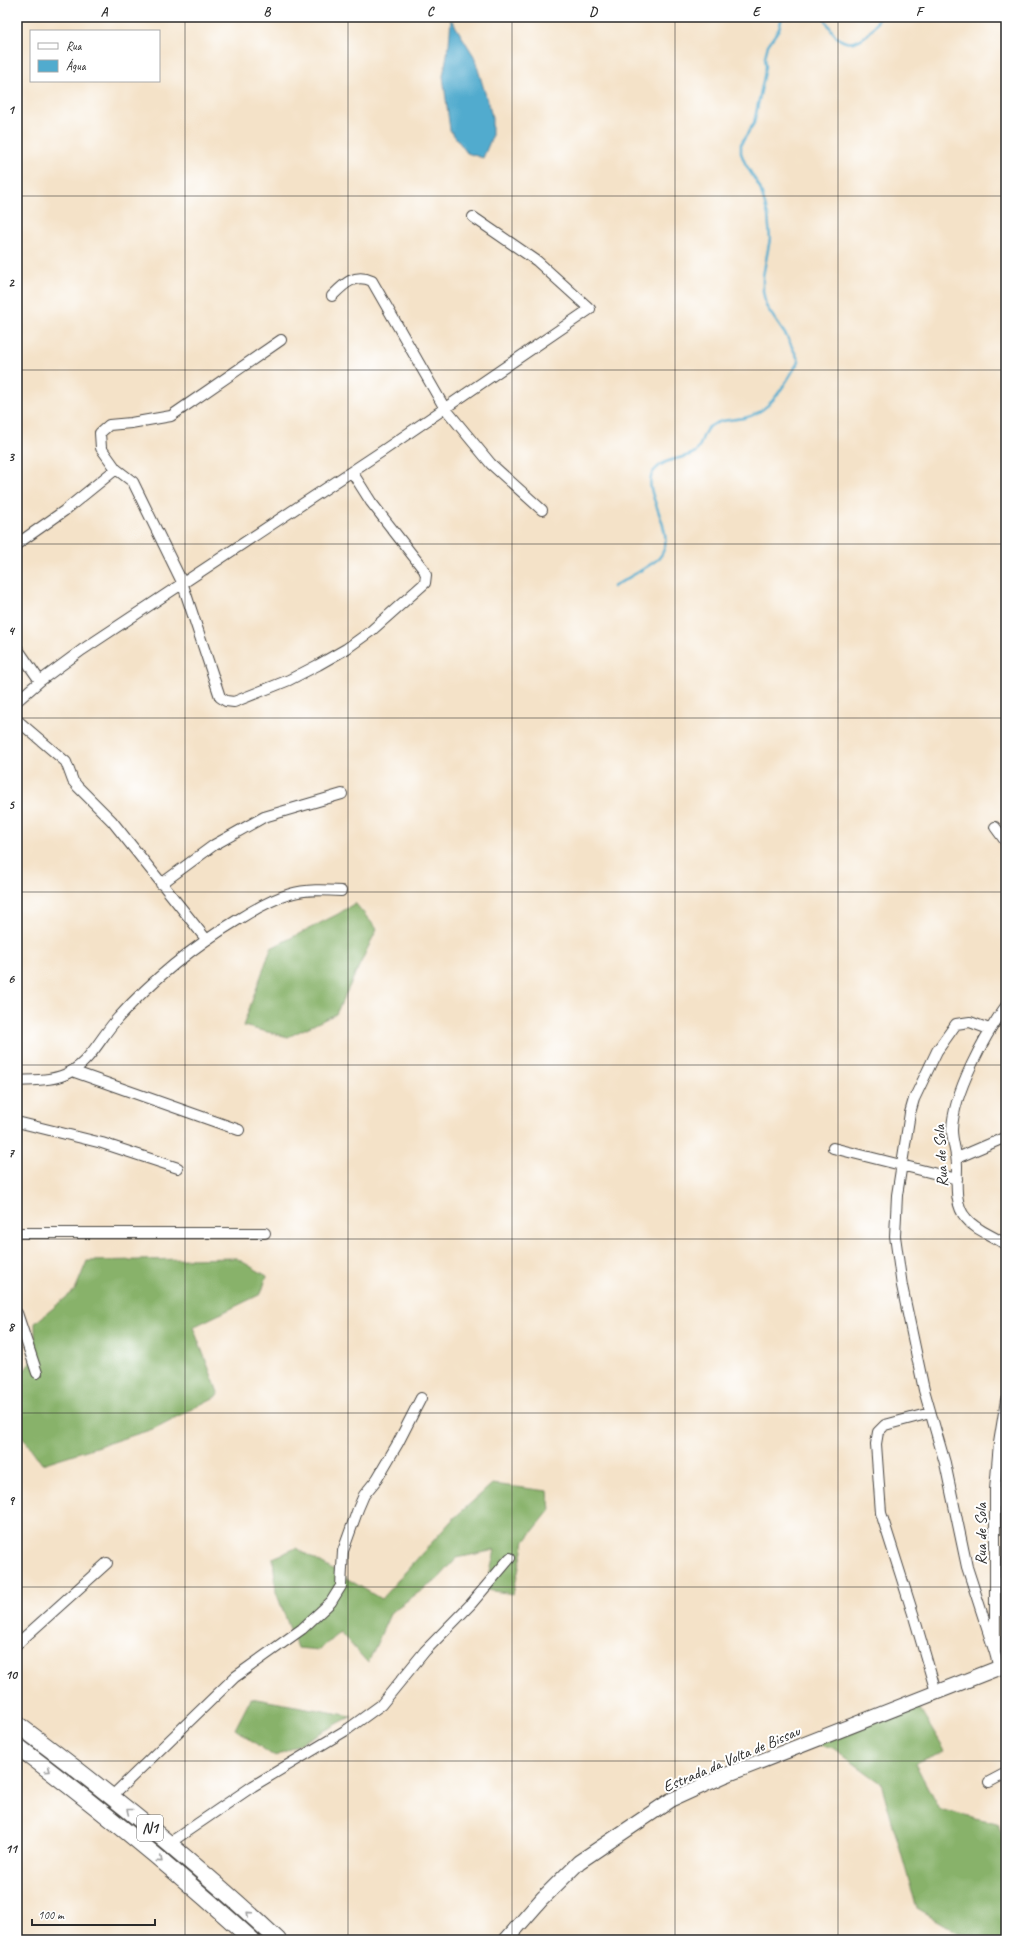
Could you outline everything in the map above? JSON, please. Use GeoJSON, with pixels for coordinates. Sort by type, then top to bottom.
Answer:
{"type":"FeatureCollection","features":[{"type":"Feature","properties":{"kind":"main road","name":"Estrada da Volta de Bissau"},"geometry":{"type":"LineString","coordinates":[[506,1940],[542,1899],[579,1862],[671,1800],[726,1775],[936,1692],[1004,1668]]}},
{"type":"Feature","properties":{"kind":"main road","name":"N1"},"geometry":{"type":"LineString","coordinates":[[17,1724],[111,1797],[168,1844],[278,1940]]}},
{"type":"Feature","properties":{"kind":"main road","name":"N1"},"geometry":{"type":"LineString","coordinates":[[17,1746],[131,1836],[211,1903],[252,1940]]}},
{"type":"Feature","properties":{"kind":"street"},"geometry":{"type":"LineString","coordinates":[[17,701],[40,681],[82,650],[135,616],[182,582],[352,472],[444,407],[590,309],[537,261],[473,217]]}},
{"type":"Feature","properties":{"kind":"street"},"geometry":{"type":"LineString","coordinates":[[332,296],[346,283],[353,280],[363,277],[372,281],[444,407],[491,464],[542,510]]}},
{"type":"Feature","properties":{"kind":"street"},"geometry":{"type":"LineString","coordinates":[[281,340],[171,416],[109,425],[100,433],[101,448],[116,469],[133,482],[182,582],[220,697],[226,701],[234,702],[289,680],[318,666],[346,649],[371,631],[423,585],[426,579],[424,570],[371,502],[352,472]]}},
{"type":"Feature","properties":{"kind":"street"},"geometry":{"type":"LineString","coordinates":[[17,544],[64,511],[116,469]]}},
{"type":"Feature","properties":{"kind":"street"},"geometry":{"type":"LineString","coordinates":[[17,648],[40,681]]}},
{"type":"Feature","properties":{"kind":"street"},"geometry":{"type":"LineString","coordinates":[[17,720],[66,762],[73,781],[120,831],[206,939]]}},
{"type":"Feature","properties":{"kind":"street"},"geometry":{"type":"LineString","coordinates":[[161,884],[214,845],[264,817],[342,794]]}},
{"type":"Feature","properties":{"kind":"street"},"geometry":{"type":"LineString","coordinates":[[996,827],[1006,842]]}},
{"type":"Feature","properties":{"kind":"street"},"geometry":{"type":"LineString","coordinates":[[17,1080],[52,1078],[72,1071],[83,1063],[109,1028],[166,972],[206,939],[253,910],[292,893],[320,890],[342,890]]}},
{"type":"Feature","properties":{"kind":"street","name":"Rua de Sola"},"geometry":{"type":"LineString","coordinates":[[1006,1006],[989,1029],[973,1064],[953,1117],[952,1139],[957,1158],[958,1199],[965,1218],[972,1225],[1006,1245]]}},
{"type":"Feature","properties":{"kind":"street"},"geometry":{"type":"LineString","coordinates":[[989,1029],[970,1022],[961,1022],[956,1024],[945,1038],[914,1099],[907,1125],[894,1229],[908,1318],[930,1413],[945,1463],[968,1567],[995,1653]]}},
{"type":"Feature","properties":{"kind":"street"},"geometry":{"type":"LineString","coordinates":[[72,1071],[239,1130]]}},
{"type":"Feature","properties":{"kind":"street"},"geometry":{"type":"LineString","coordinates":[[17,1122],[102,1143],[178,1168]]}},
{"type":"Feature","properties":{"kind":"street"},"geometry":{"type":"LineString","coordinates":[[957,1158],[1006,1137]]}},
{"type":"Feature","properties":{"kind":"street"},"geometry":{"type":"LineString","coordinates":[[833,1148],[957,1179]]}},
{"type":"Feature","properties":{"kind":"street"},"geometry":{"type":"LineString","coordinates":[[17,1233],[265,1233]]}},
{"type":"Feature","properties":{"kind":"street"},"geometry":{"type":"LineString","coordinates":[[17,1313],[37,1373]]}},
{"type":"Feature","properties":{"kind":"street"},"geometry":{"type":"LineString","coordinates":[[111,1797],[235,1677],[302,1629],[331,1602],[341,1586],[343,1551],[364,1495],[376,1479],[398,1443],[421,1398]]}},
{"type":"Feature","properties":{"kind":"street","name":"Rua de Sola"},"geometry":{"type":"LineString","coordinates":[[1004,1668],[995,1653],[995,1490],[999,1443],[1006,1400]]}},
{"type":"Feature","properties":{"kind":"street"},"geometry":{"type":"LineString","coordinates":[[930,1413],[884,1425],[878,1432],[876,1444],[881,1513],[936,1692]]}},
{"type":"Feature","properties":{"kind":"street"},"geometry":{"type":"LineString","coordinates":[[168,1844],[253,1786],[348,1729],[382,1705],[425,1651],[471,1604],[510,1558]]}},
{"type":"Feature","properties":{"kind":"street"},"geometry":{"type":"LineString","coordinates":[[17,1644],[107,1563]]}},
{"type":"Feature","properties":{"kind":"street"},"geometry":{"type":"LineString","coordinates":[[988,1782],[1006,1773]]}},
{"type":"Feature","properties":{"kind":"green space"},"geometry":{"type":"Polygon","coordinates":[[[355,903],[377,929],[336,1014],[288,1037],[243,1026],[271,948],[338,914],[355,903]]]}},
{"type":"Feature","properties":{"kind":"green space"},"geometry":{"type":"Polygon","coordinates":[[[236,1258],[267,1276],[261,1294],[193,1327],[219,1395],[153,1429],[42,1464],[17,1429],[17,1379],[35,1357],[35,1323],[75,1290],[87,1261],[236,1258]]]}},
{"type":"Feature","properties":{"kind":"green space"},"geometry":{"type":"Polygon","coordinates":[[[492,1484],[548,1491],[550,1510],[525,1541],[513,1594],[486,1590],[495,1550],[457,1558],[438,1579],[391,1612],[368,1663],[340,1632],[319,1650],[297,1648],[276,1592],[273,1558],[296,1548],[381,1599],[452,1520],[492,1484]]]}},
{"type":"Feature","properties":{"kind":"green space"},"geometry":{"type":"Polygon","coordinates":[[[251,1698],[352,1716],[275,1757],[235,1729],[251,1698]]]}},
{"type":"Feature","properties":{"kind":"green space"},"geometry":{"type":"Polygon","coordinates":[[[917,1705],[945,1751],[915,1763],[939,1809],[997,1823],[1006,1843],[1006,1940],[978,1940],[976,1936],[957,1932],[917,1909],[881,1783],[833,1748],[815,1744],[917,1705]]]}},
{"type":"Feature","properties":{"kind":"water"},"geometry":{"type":"Polygon","coordinates":[[[451,19],[474,56],[492,116],[492,137],[483,158],[467,153],[450,130],[443,76],[449,44],[451,19]]]}},
{"type":"Feature","properties":{"kind":"waterway"},"geometry":{"type":"LineString","coordinates":[[613,587],[656,561],[664,548],[665,537],[663,524],[651,489],[651,479],[654,471],[667,461],[696,452],[706,430],[713,424],[722,421],[744,418],[754,415],[762,410],[777,396],[799,361],[787,337],[766,306],[763,291],[763,276],[770,239],[768,215],[760,188],[745,163],[741,153],[741,144],[754,123],[766,67],[765,57],[768,45],[779,29],[782,17]]}},
{"type":"Feature","properties":{"kind":"waterway"},"geometry":{"type":"LineString","coordinates":[[823,17],[838,38],[850,42],[857,41],[868,34],[879,17]]}}]}
